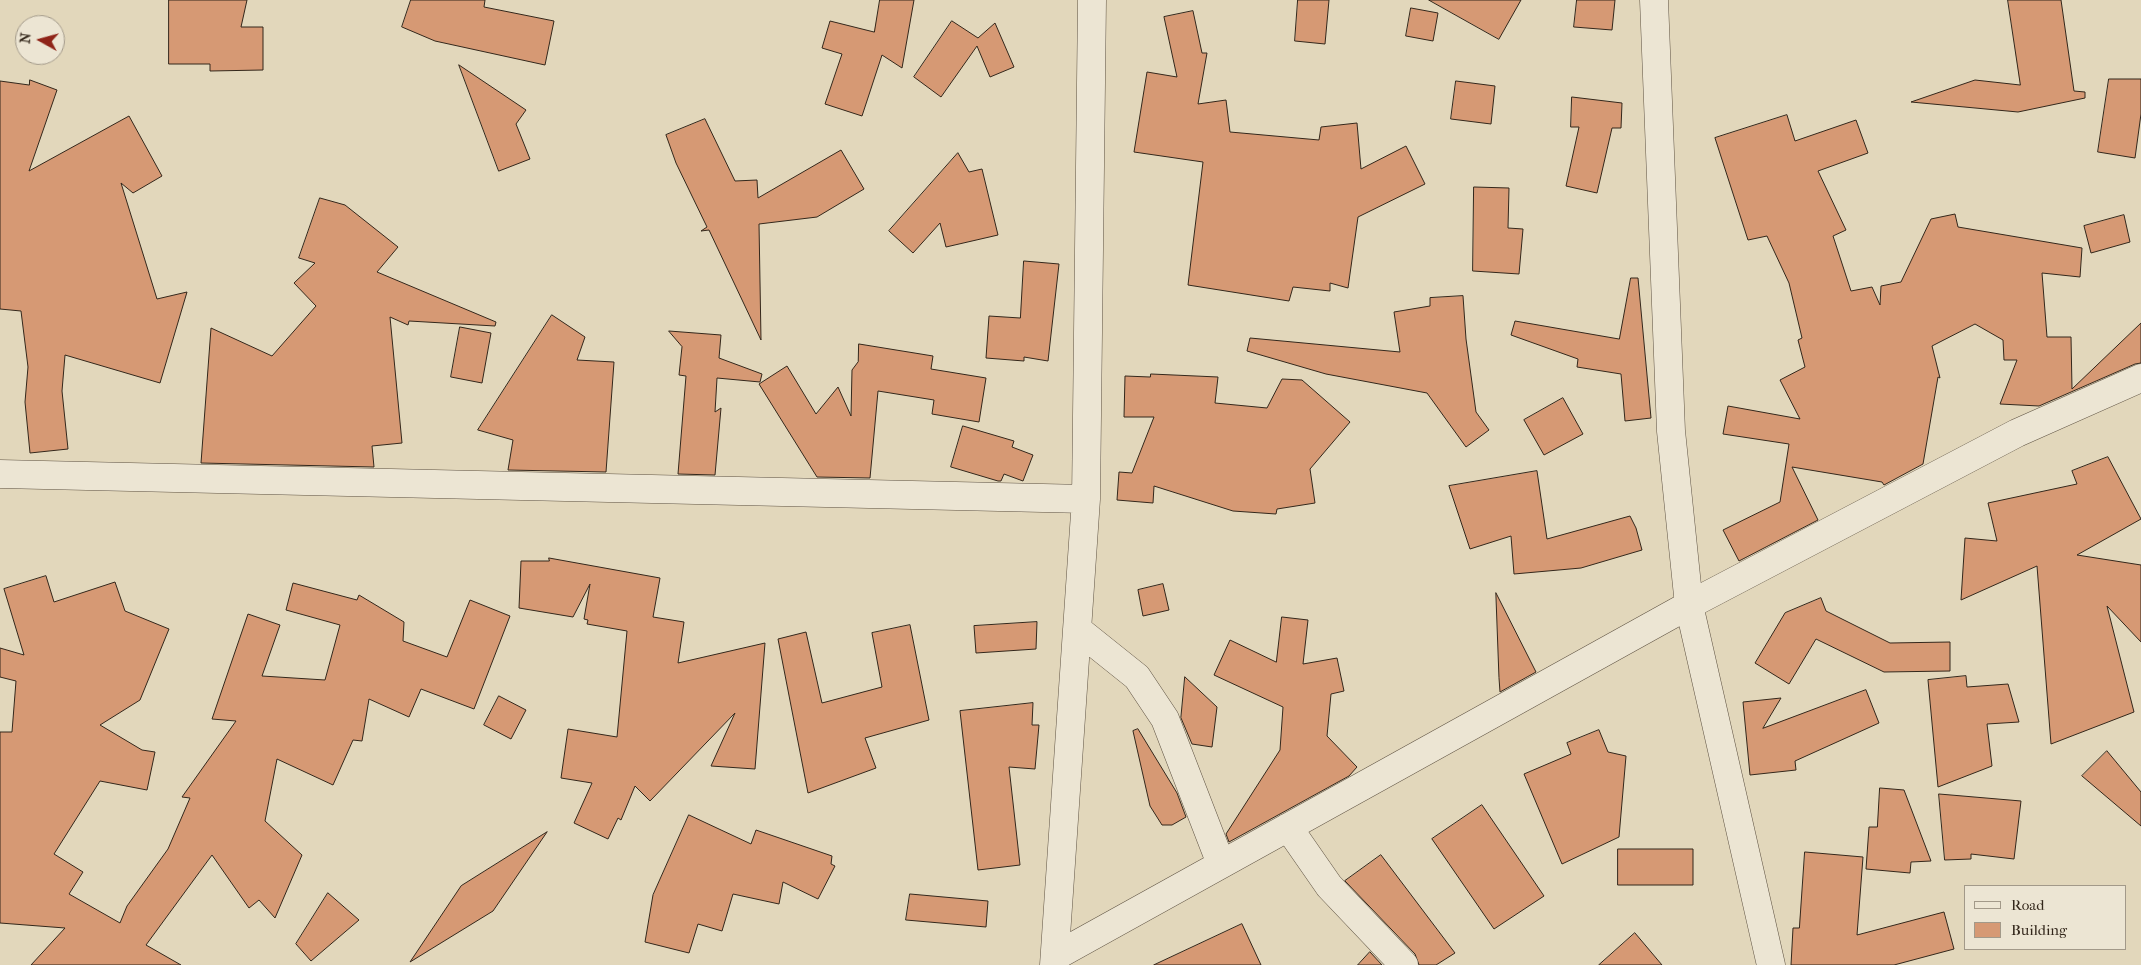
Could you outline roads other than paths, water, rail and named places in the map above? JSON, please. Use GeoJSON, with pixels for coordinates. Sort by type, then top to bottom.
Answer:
{"type":"FeatureCollection","features":[{"type":"Feature","properties":{"kind":"street"},"geometry":{"type":"LineString","coordinates":[[1055,960],[1086,500],[1092,0]]}},
{"type":"Feature","properties":{"kind":"street"},"geometry":{"type":"LineString","coordinates":[[1654,0],[1671,431],[1689,605],[1772,965]]}},
{"type":"Feature","properties":{"kind":"street"},"geometry":{"type":"LineString","coordinates":[[1055,960],[1221,864],[1689,605],[2017,433],[2141,378]]}},
{"type":"Feature","properties":{"kind":"street"},"geometry":{"type":"LineString","coordinates":[[0,474],[1086,500]]}},
{"type":"Feature","properties":{"kind":"street"},"geometry":{"type":"LineString","coordinates":[[1077,629],[1137,677],[1165,719],[1221,864]]}},
{"type":"Feature","properties":{"kind":"street"},"geometry":{"type":"LineString","coordinates":[[1288,827],[1329,886],[1404,965]]}}]}
